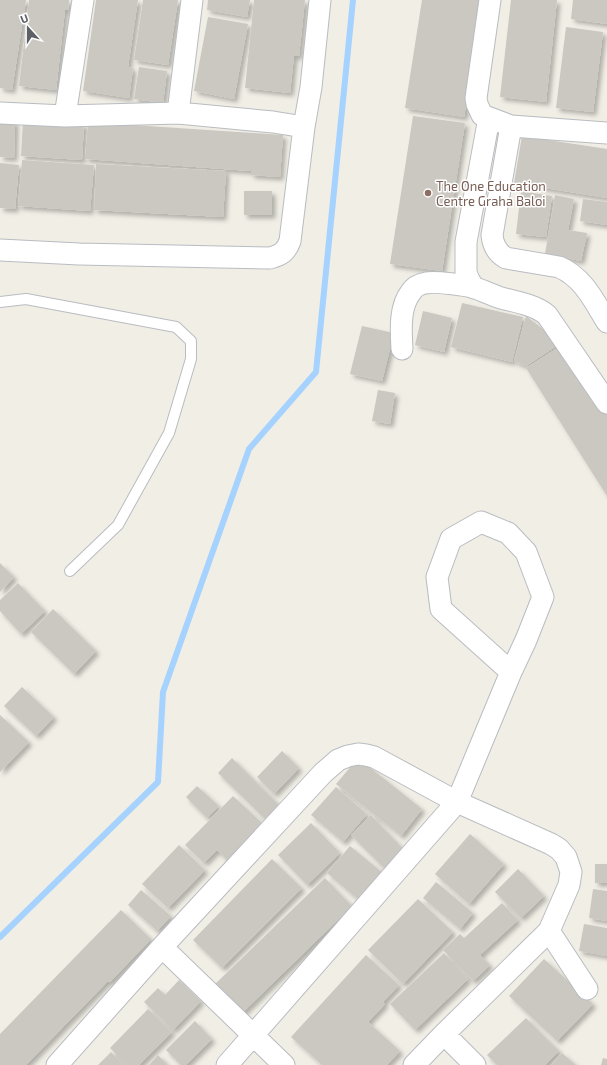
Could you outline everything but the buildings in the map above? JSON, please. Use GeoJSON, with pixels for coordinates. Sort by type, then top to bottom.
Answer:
{"type":"FeatureCollection","features":[{"type":"Feature","properties":{"kind":"street"},"geometry":{"type":"LineString","coordinates":[[65,116],[83,0]]}},
{"type":"Feature","properties":{"kind":"street"},"geometry":{"type":"LineString","coordinates":[[178,113],[192,0]]}},
{"type":"Feature","properties":{"kind":"street"},"geometry":{"type":"LineString","coordinates":[[0,250],[79,254],[270,258],[278,256],[284,252],[290,242],[304,127],[311,87],[320,0]]}},
{"type":"Feature","properties":{"kind":"street"},"geometry":{"type":"LineString","coordinates":[[490,0],[476,98],[476,104],[482,115],[511,126],[607,133]]}},
{"type":"Feature","properties":{"kind":"street"},"geometry":{"type":"LineString","coordinates":[[0,113],[65,116],[178,113],[273,122],[304,127]]}},
{"type":"Feature","properties":{"kind":"street"},"geometry":{"type":"LineString","coordinates":[[474,288],[466,273],[466,242],[489,118]]}},
{"type":"Feature","properties":{"kind":"street"},"geometry":{"type":"LineString","coordinates":[[511,126],[492,235],[496,248],[502,256],[506,258],[559,267],[567,270],[582,282],[607,322]]}},
{"type":"Feature","properties":{"kind":"street"},"geometry":{"type":"LineString","coordinates":[[402,349],[401,326],[404,305],[411,292],[418,286],[426,283],[434,283],[474,288],[535,308],[547,315],[607,403]]}},
{"type":"Feature","properties":{"kind":"street"},"geometry":{"type":"LineString","coordinates":[[227,1065],[457,802],[543,597],[526,552],[508,533],[481,522],[451,539],[437,577],[441,609],[511,672]]}},
{"type":"Feature","properties":{"kind":"street"},"geometry":{"type":"LineString","coordinates":[[57,1065],[162,947],[323,773],[338,760],[358,754],[374,757],[457,802],[551,844],[566,856],[571,872],[569,885],[549,931],[414,1065]]}},
{"type":"Feature","properties":{"kind":"street"},"geometry":{"type":"LineString","coordinates":[[549,931],[587,989]]}},
{"type":"Feature","properties":{"kind":"street"},"geometry":{"type":"LineString","coordinates":[[162,947],[284,1065]]}},
{"type":"Feature","properties":{"kind":"street"},"geometry":{"type":"LineString","coordinates":[[444,1034],[475,1065]]}},
{"type":"Feature","properties":{"kind":"lane"},"geometry":{"type":"LineString","coordinates":[[0,302],[26,299],[176,327],[191,341],[191,358],[169,433],[118,525],[70,571]]}},
{"type":"Feature","properties":{"kind":"waterway"},"geometry":{"type":"LineString","coordinates":[[0,937],[158,782],[163,692],[249,449],[316,372],[353,0]]}},
{"type":"Feature","properties":{"kind":"place","name":"The One Education Centre Graha Baloi"},"geometry":{"type":"Point","coordinates":[428,193]}}]}
